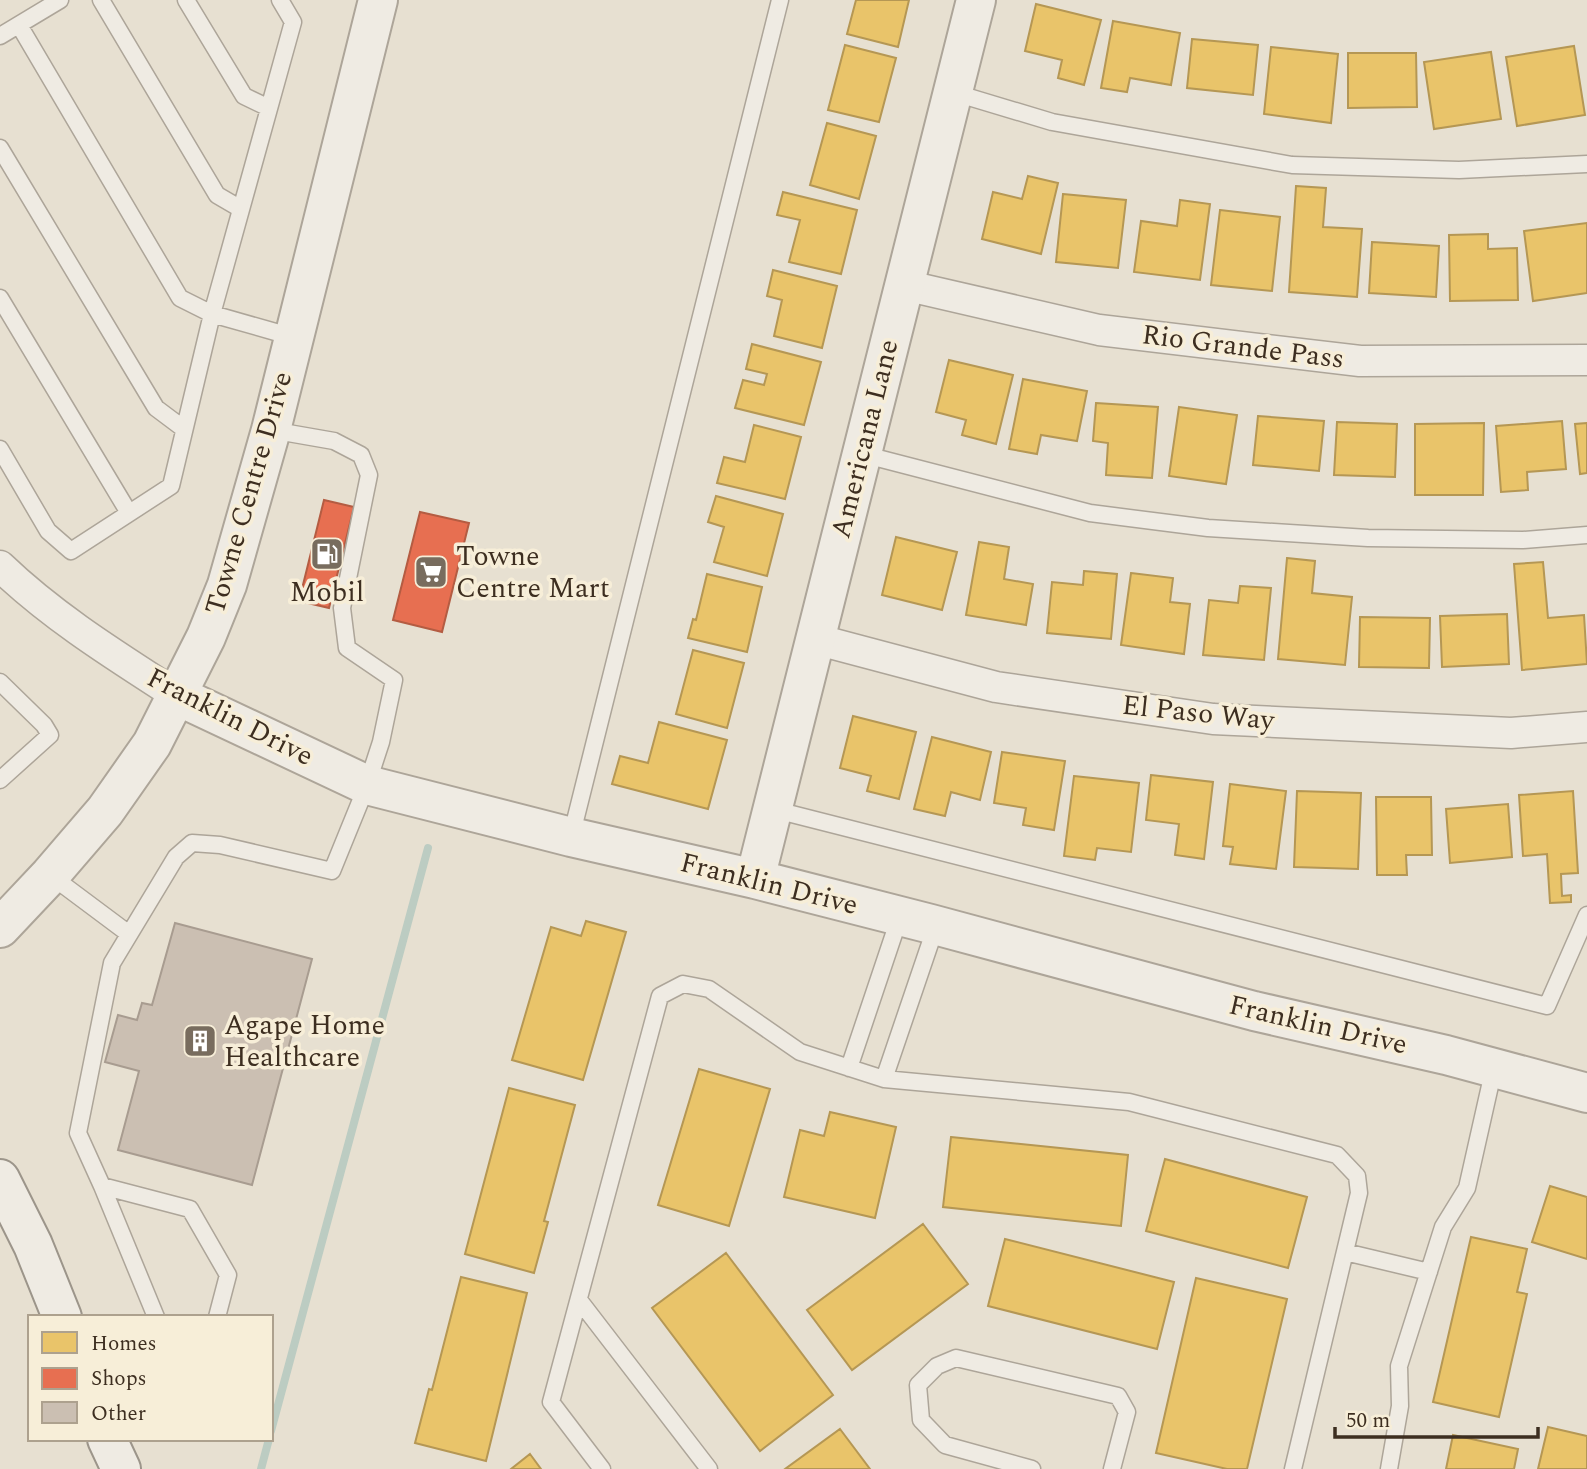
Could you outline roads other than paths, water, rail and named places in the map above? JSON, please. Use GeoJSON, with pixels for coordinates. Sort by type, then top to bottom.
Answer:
{"type":"FeatureCollection","features":[{"type":"Feature","properties":{"kind":"street","name":"Towne Centre Drive"},"geometry":{"type":"LineString","coordinates":[[0,928],[105,811],[152,744],[206,637],[227,585],[271,430],[378,0]]}},
{"type":"Feature","properties":{"kind":"street","name":"Americana Lane"},"geometry":{"type":"LineString","coordinates":[[755,879],[976,0]]}},
{"type":"Feature","properties":{"kind":"street","name":"Rio Grande Pass"},"geometry":{"type":"LineString","coordinates":[[904,285],[1099,330],[1360,361],[1587,359]]}},
{"type":"Feature","properties":{"kind":"street","name":"Franklin Drive"},"geometry":{"type":"LineString","coordinates":[[0,566],[29,594],[107,651],[178,696],[367,785],[571,837],[755,879],[1254,1011],[1587,1093]]}},
{"type":"Feature","properties":{"kind":"street","name":"El Paso Way"},"geometry":{"type":"LineString","coordinates":[[815,639],[996,687],[1213,719],[1511,733],[1587,727]]}},
{"type":"Feature","properties":{"kind":"street"},"geometry":{"type":"LineString","coordinates":[[0,1179],[33,1245],[60,1315]]}},
{"type":"Feature","properties":{"kind":"lane"},"geometry":{"type":"LineString","coordinates":[[0,36],[60,0]]}},
{"type":"Feature","properties":{"kind":"lane"},"geometry":{"type":"LineString","coordinates":[[101,0],[217,195],[241,209]]}},
{"type":"Feature","properties":{"kind":"lane"},"geometry":{"type":"LineString","coordinates":[[186,0],[244,96],[269,108]]}},
{"type":"Feature","properties":{"kind":"lane"},"geometry":{"type":"LineString","coordinates":[[0,449],[48,531],[71,551],[171,486],[212,314],[293,22],[280,0]]}},
{"type":"Feature","properties":{"kind":"lane"},"geometry":{"type":"LineString","coordinates":[[571,837],[780,0]]}},
{"type":"Feature","properties":{"kind":"lane"},"geometry":{"type":"LineString","coordinates":[[19,24],[180,298],[212,314],[293,337]]}},
{"type":"Feature","properties":{"kind":"lane"},"geometry":{"type":"LineString","coordinates":[[953,92],[1052,122],[1293,164],[1459,170],[1587,164]]}},
{"type":"Feature","properties":{"kind":"lane"},"geometry":{"type":"LineString","coordinates":[[0,148],[156,408],[184,429]]}},
{"type":"Feature","properties":{"kind":"lane"},"geometry":{"type":"LineString","coordinates":[[0,298],[129,513]]}},
{"type":"Feature","properties":{"kind":"lane"},"geometry":{"type":"LineString","coordinates":[[155,1315],[78,1133],[112,963],[176,857],[192,843],[220,845],[332,871],[367,785],[381,742],[394,680],[347,648],[342,608],[369,475],[361,455],[334,441],[271,430]]}},
{"type":"Feature","properties":{"kind":"lane"},"geometry":{"type":"LineString","coordinates":[[862,454],[1090,513],[1208,528],[1368,538],[1522,540],[1587,535]]}},
{"type":"Feature","properties":{"kind":"lane"},"geometry":{"type":"LineString","coordinates":[[0,682],[44,725],[50,736],[0,780]]}},
{"type":"Feature","properties":{"kind":"lane"},"geometry":{"type":"LineString","coordinates":[[1587,727],[1587,736]]}},
{"type":"Feature","properties":{"kind":"lane"},"geometry":{"type":"LineString","coordinates":[[772,809],[1547,1006],[1587,915]]}},
{"type":"Feature","properties":{"kind":"lane"},"geometry":{"type":"LineString","coordinates":[[50,875],[130,934]]}},
{"type":"Feature","properties":{"kind":"lane"},"geometry":{"type":"LineString","coordinates":[[849,1068],[918,921]]}},
{"type":"Feature","properties":{"kind":"lane"},"geometry":{"type":"LineString","coordinates":[[884,1079],[918,921]]}},
{"type":"Feature","properties":{"kind":"lane"},"geometry":{"type":"LineString","coordinates":[[603,1469],[551,1402],[660,996],[683,984],[709,989],[800,1052],[884,1079],[1129,1102],[1337,1155],[1357,1176],[1359,1193],[1293,1469]]}},
{"type":"Feature","properties":{"kind":"lane"},"geometry":{"type":"LineString","coordinates":[[1389,1469],[1400,1406],[1399,1366],[1443,1227],[1467,1188],[1494,1068]]}},
{"type":"Feature","properties":{"kind":"lane"},"geometry":{"type":"LineString","coordinates":[[102,1186],[190,1209],[228,1275],[218,1315]]}},
{"type":"Feature","properties":{"kind":"lane"},"geometry":{"type":"LineString","coordinates":[[1345,1252],[1429,1272]]}},
{"type":"Feature","properties":{"kind":"lane"},"geometry":{"type":"LineString","coordinates":[[579,1300],[709,1469]]}},
{"type":"Feature","properties":{"kind":"lane"},"geometry":{"type":"LineString","coordinates":[[1032,1469],[945,1445],[921,1420],[918,1385],[937,1366],[956,1358],[1118,1396],[1127,1412],[1112,1469]]}},
{"type":"Feature","properties":{"kind":"waterway"},"geometry":{"type":"LineString","coordinates":[[273,1424],[428,848]]}},
{"type":"Feature","properties":{"kind":"waterway"},"geometry":{"type":"LineString","coordinates":[[261,1469],[268,1441]]}},
{"type":"Feature","properties":{"kind":"place","name":"Mobil"},"geometry":{"type":"Point","coordinates":[327,554]}},
{"type":"Feature","properties":{"kind":"place","name":"Towne Centre Mart"},"geometry":{"type":"Point","coordinates":[431,572]}},
{"type":"Feature","properties":{"kind":"place","name":"Agape Home Healthcare"},"geometry":{"type":"Point","coordinates":[200,1041]}}]}
